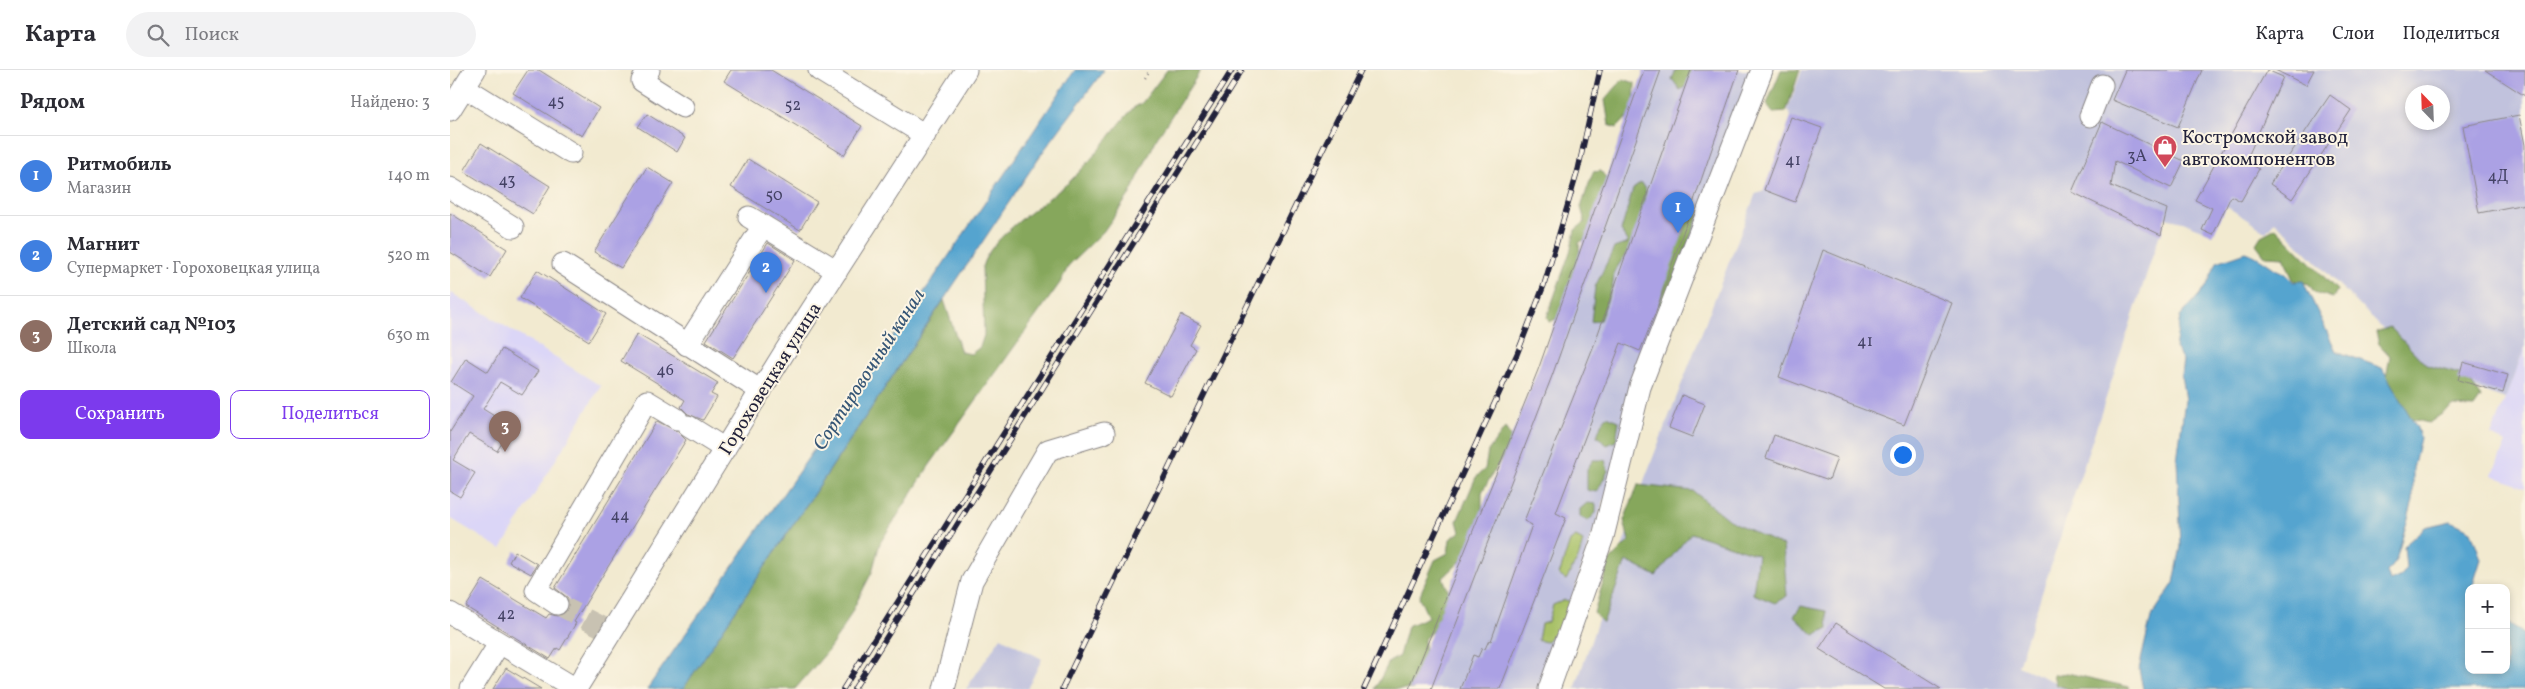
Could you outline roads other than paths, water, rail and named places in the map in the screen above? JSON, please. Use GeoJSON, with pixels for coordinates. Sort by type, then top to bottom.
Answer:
{"type":"FeatureCollection","features":[{"type":"Feature","properties":{"kind":"street"},"geometry":{"type":"LineString","coordinates":[[649,70],[642,81],[683,107]]}},
{"type":"Feature","properties":{"kind":"street"},"geometry":{"type":"LineString","coordinates":[[819,70],[925,135]]}},
{"type":"Feature","properties":{"kind":"street","name":"Гороховецкая улица"},"geometry":{"type":"LineString","coordinates":[[576,689],[761,391],[966,70]]}},
{"type":"Feature","properties":{"kind":"street"},"geometry":{"type":"LineString","coordinates":[[1549,689],[1603,537],[1640,388],[1762,70]]}},
{"type":"Feature","properties":{"kind":"street"},"geometry":{"type":"LineString","coordinates":[[450,110],[469,78],[571,153]]}},
{"type":"Feature","properties":{"kind":"street"},"geometry":{"type":"LineString","coordinates":[[2090,116],[2102,86]]}},
{"type":"Feature","properties":{"kind":"street"},"geometry":{"type":"LineString","coordinates":[[450,188],[513,227]]}},
{"type":"Feature","properties":{"kind":"street"},"geometry":{"type":"LineString","coordinates":[[687,344],[756,221],[837,271]]}},
{"type":"Feature","properties":{"kind":"street"},"geometry":{"type":"LineString","coordinates":[[563,264],[761,391]]}},
{"type":"Feature","properties":{"kind":"street"},"geometry":{"type":"LineString","coordinates":[[557,604],[536,590],[647,401],[725,449]]}},
{"type":"Feature","properties":{"kind":"street"},"geometry":{"type":"LineString","coordinates":[[944,689],[972,581],[1048,450],[1104,433]]}},
{"type":"Feature","properties":{"kind":"street"},"geometry":{"type":"LineString","coordinates":[[450,613],[576,689]]}},
{"type":"Feature","properties":{"kind":"street"},"geometry":{"type":"LineString","coordinates":[[471,689],[499,644]]}},
{"type":"Feature","properties":{"kind":"water"},"geometry":{"type":"Polygon","coordinates":[[[1075,70],[1104,70],[1042,153],[683,689],[647,689],[931,282],[1075,70]]]}},
{"type":"Feature","properties":{"kind":"water"},"geometry":{"type":"Polygon","coordinates":[[[2246,252],[2285,274],[2293,282],[2303,281],[2336,351],[2382,368],[2417,428],[2420,438],[2413,468],[2413,501],[2396,560],[2387,572],[2390,581],[2401,576],[2406,569],[2404,546],[2425,527],[2451,521],[2471,531],[2481,559],[2473,584],[2465,584],[2465,674],[2510,674],[2510,624],[2525,635],[2525,689],[2143,689],[2139,669],[2151,617],[2174,583],[2181,546],[2177,460],[2185,400],[2181,375],[2183,360],[2175,348],[2180,317],[2206,287],[2217,262],[2246,252]]]}},
{"type":"Feature","properties":{"kind":"tunnel"},"geometry":{"type":"LineString","coordinates":[[557,604],[611,632]]}},
{"type":"Feature","properties":{"kind":"railway"},"geometry":{"type":"LineString","coordinates":[[843,689],[1232,70]]}},
{"type":"Feature","properties":{"kind":"railway"},"geometry":{"type":"LineString","coordinates":[[854,689],[1242,70]]}},
{"type":"Feature","properties":{"kind":"railway"},"geometry":{"type":"LineString","coordinates":[[1062,689],[1361,70]]}},
{"type":"Feature","properties":{"kind":"railway"},"geometry":{"type":"LineString","coordinates":[[1364,689],[1517,354],[1544,285],[1578,170],[1600,70]]}},
{"type":"Feature","properties":{"kind":"place","name":"Костромской завод автокомпонентов"},"geometry":{"type":"Point","coordinates":[2165,168]}},
{"type":"Feature","properties":{"kind":"place","name":"Ритмобиль"},"geometry":{"type":"Point","coordinates":[1678,233]}},
{"type":"Feature","properties":{"kind":"place","name":"Магнит"},"geometry":{"type":"Point","coordinates":[766,293]}},
{"type":"Feature","properties":{"kind":"place","name":"Детский сад №103"},"geometry":{"type":"Point","coordinates":[505,452]}},
{"type":"Feature","properties":{"kind":"water label","name":"Сортировочный канал"},"geometry":{"type":"Point","coordinates":[868,369]}}]}
